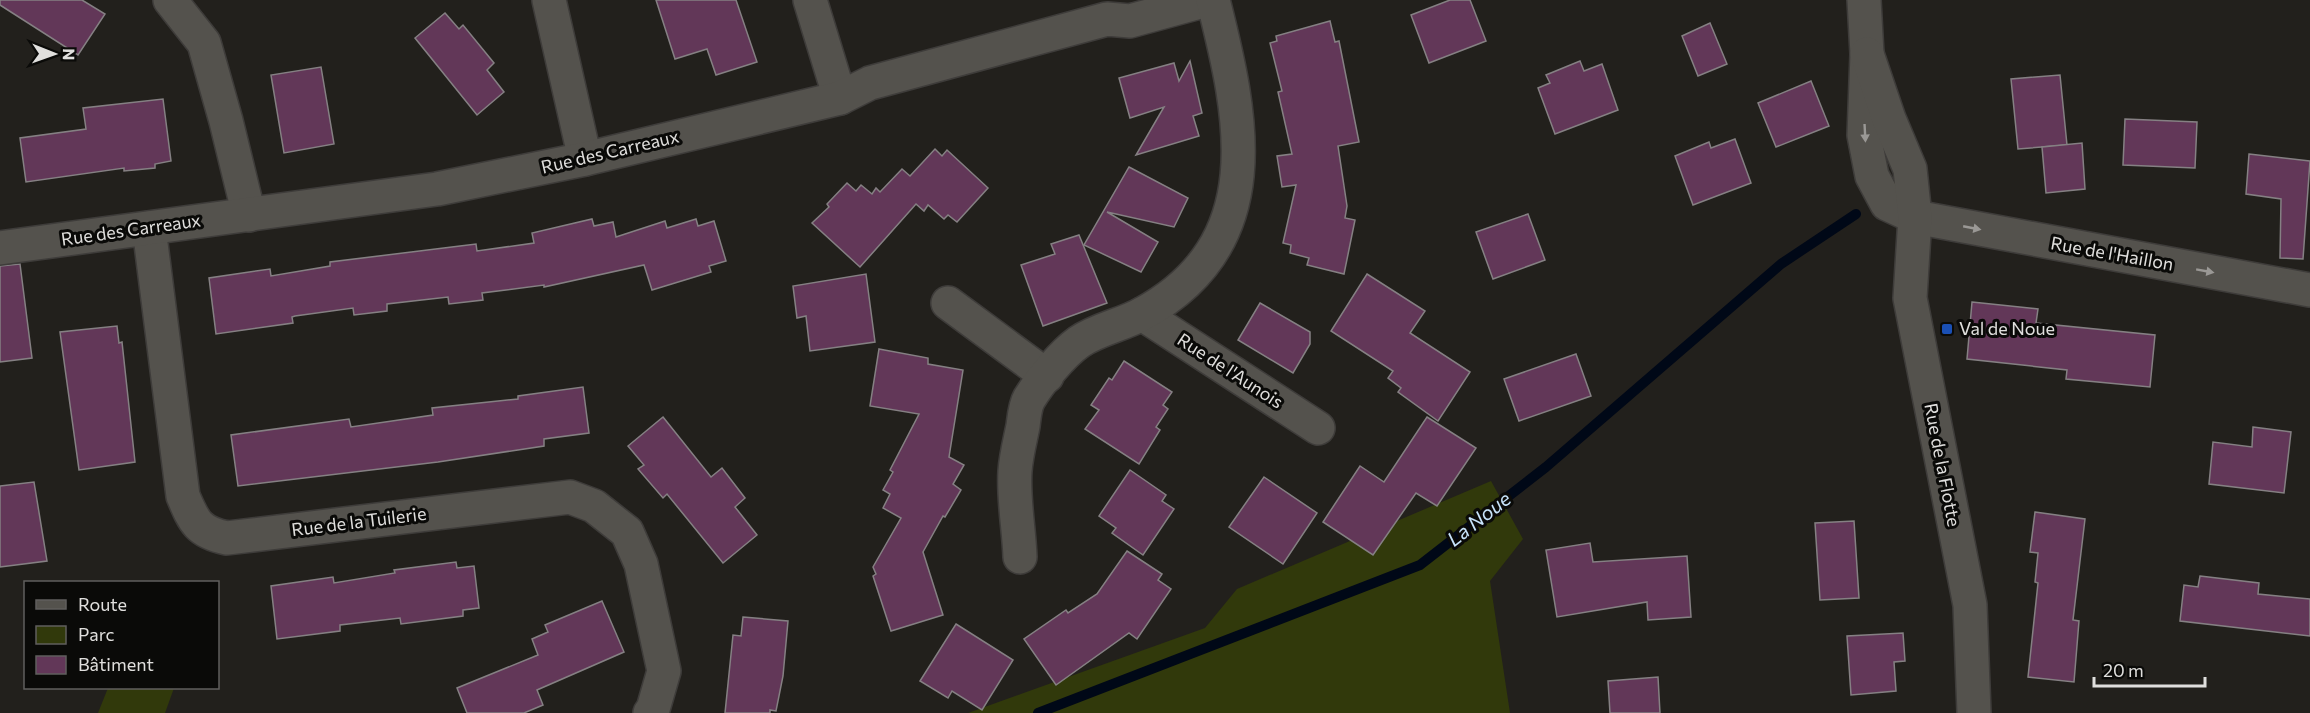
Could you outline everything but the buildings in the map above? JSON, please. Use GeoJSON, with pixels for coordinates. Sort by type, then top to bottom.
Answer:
{"type":"FeatureCollection","features":[{"type":"Feature","properties":{"kind":"street"},"geometry":{"type":"LineString","coordinates":[[170,0],[204,43],[249,215]]}},
{"type":"Feature","properties":{"kind":"street"},"geometry":{"type":"LineString","coordinates":[[549,0],[585,159]]}},
{"type":"Feature","properties":{"kind":"street"},"geometry":{"type":"LineString","coordinates":[[810,0],[840,98]]}},
{"type":"Feature","properties":{"kind":"street","name":"Rue des Carreaux"},"geometry":{"type":"LineString","coordinates":[[0,248],[437,189],[585,159],[840,98],[870,83],[1107,19],[1130,21],[1207,0]]}},
{"type":"Feature","properties":{"kind":"street"},"geometry":{"type":"LineString","coordinates":[[1020,557],[1015,471],[1027,401],[1063,355],[1081,341],[1142,315],[1167,298],[1204,262],[1227,224],[1234,200],[1239,140],[1231,72],[1213,0]]}},
{"type":"Feature","properties":{"kind":"street","name":"Rue de la Flotte"},"geometry":{"type":"LineString","coordinates":[[1864,0],[1867,54],[1889,119],[1910,169],[1915,217],[1910,298],[1970,605],[1974,713]]}},
{"type":"Feature","properties":{"kind":"street","name":"Rue de l'Haillon"},"geometry":{"type":"LineString","coordinates":[[1915,217],[2310,290]]}},
{"type":"Feature","properties":{"kind":"street","name":"Rue de la Tuilerie"},"geometry":{"type":"LineString","coordinates":[[149,228],[183,496],[195,523],[210,534],[227,538],[570,497],[594,506],[627,532],[640,564],[664,671],[650,713]]}},
{"type":"Feature","properties":{"kind":"street"},"geometry":{"type":"LineString","coordinates":[[948,303],[1047,376]]}},
{"type":"Feature","properties":{"kind":"street","name":"Rue de l'Aunois"},"geometry":{"type":"LineString","coordinates":[[1142,315],[1318,428]]}},
{"type":"Feature","properties":{"kind":"green space"},"geometry":{"type":"Polygon","coordinates":[[[1491,481],[1523,539],[1490,581],[1510,713],[968,713],[1205,628],[1237,589],[1491,481]]]}},
{"type":"Feature","properties":{"kind":"green space"},"geometry":{"type":"Polygon","coordinates":[[[108,689],[174,689],[165,713],[98,713],[108,689]]]}},
{"type":"Feature","properties":{"kind":"waterway","name":"La Noue"},"geometry":{"type":"LineString","coordinates":[[1038,713],[1420,565],[1546,467],[1781,264],[1856,214]]}},
{"type":"Feature","properties":{"kind":"place","name":"Val de Noue"},"geometry":{"type":"Point","coordinates":[1947,329]}}]}
